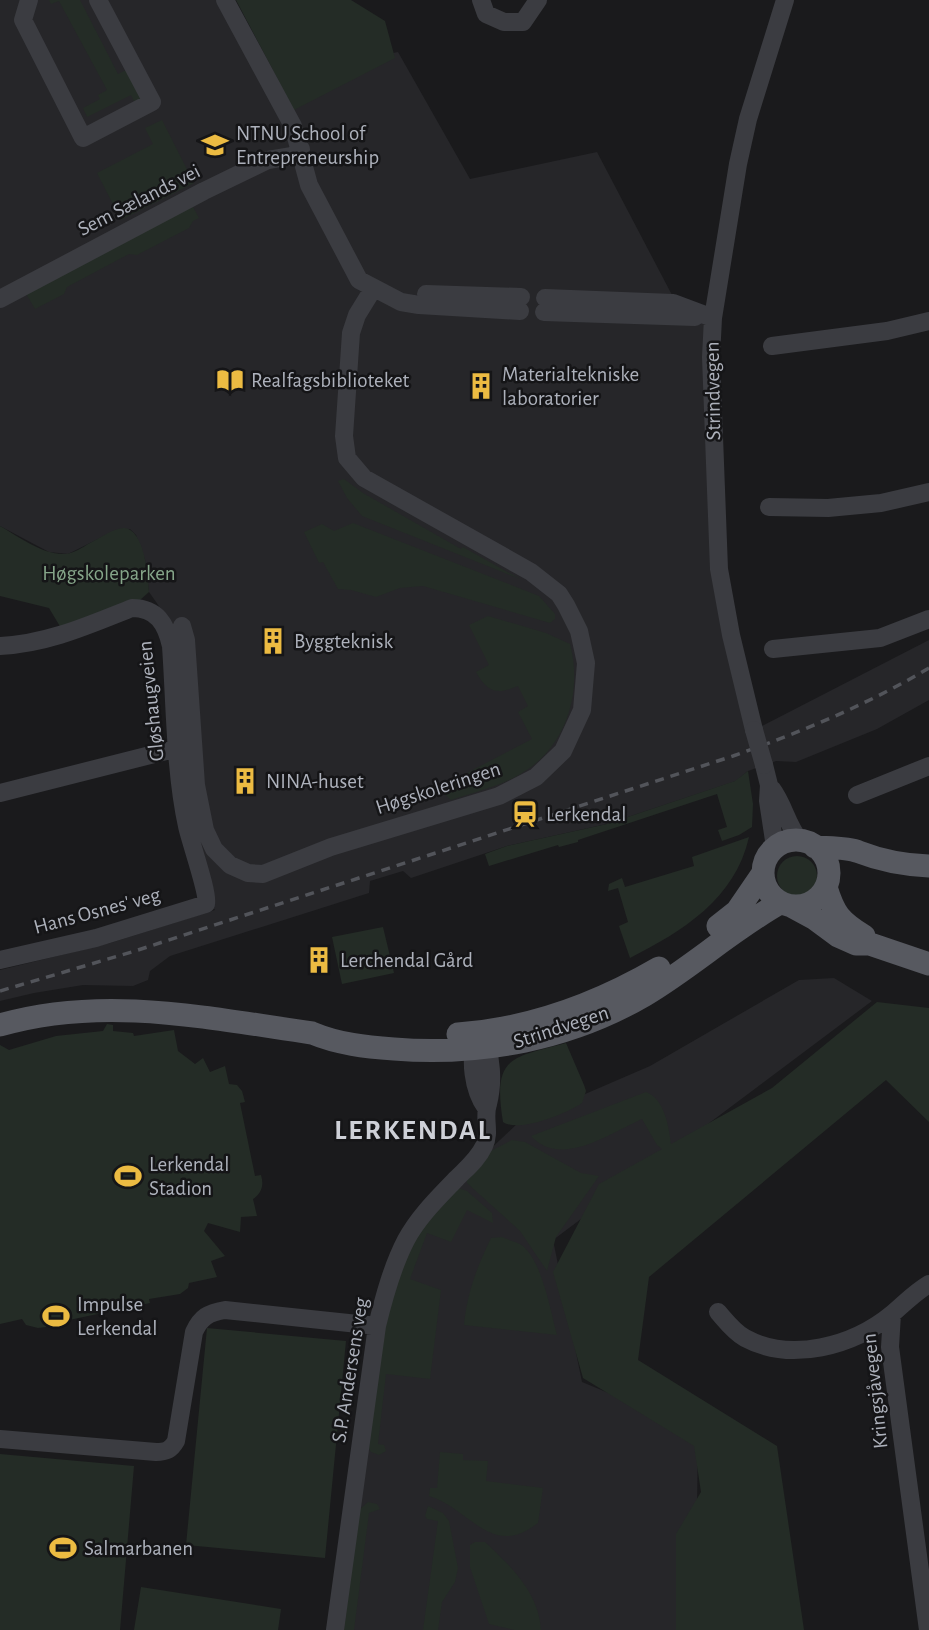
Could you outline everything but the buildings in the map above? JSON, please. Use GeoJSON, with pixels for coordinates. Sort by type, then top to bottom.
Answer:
{"type":"FeatureCollection","features":[{"type":"Feature","properties":{"kind":"main road"},"geometry":{"type":"LineString","coordinates":[[929,866],[866,857],[858,851],[784,842],[775,847],[764,864],[763,873],[768,891],[838,936],[856,944],[870,944],[929,964]]}},
{"type":"Feature","properties":{"kind":"main road"},"geometry":{"type":"LineString","coordinates":[[808,844],[821,852],[837,915],[870,944]]}},
{"type":"Feature","properties":{"kind":"main road"},"geometry":{"type":"LineString","coordinates":[[786,905],[802,906],[813,902],[827,878],[866,857]]}},
{"type":"Feature","properties":{"kind":"main road","name":"Strindvegen"},"geometry":{"type":"LineString","coordinates":[[468,1043],[579,1007],[635,983],[690,949],[737,911],[763,873]]}},
{"type":"Feature","properties":{"kind":"main road","name":"Strindvegen"},"geometry":{"type":"LineString","coordinates":[[0,1025],[31,1016],[59,1012],[151,1010],[312,1032],[330,1041],[512,1045],[541,1038],[626,1006],[698,962],[746,922],[786,905]]}},
{"type":"Feature","properties":{"kind":"street"},"geometry":{"type":"LineString","coordinates":[[29,0],[23,20],[83,138],[152,102],[98,0]]}},
{"type":"Feature","properties":{"kind":"street"},"geometry":{"type":"LineString","coordinates":[[225,0],[293,126],[309,185],[359,280],[380,293],[419,305],[521,304]]}},
{"type":"Feature","properties":{"kind":"street"},"geometry":{"type":"LineString","coordinates":[[481,0],[486,14],[504,22],[523,22],[538,0]]}},
{"type":"Feature","properties":{"kind":"street","name":"Strindvegen"},"geometry":{"type":"LineString","coordinates":[[775,847],[768,801],[769,785],[731,635],[719,569],[711,357],[713,318],[738,164],[748,119],[785,0]]}},
{"type":"Feature","properties":{"kind":"street","name":"Sem Sælands vei"},"geometry":{"type":"LineString","coordinates":[[0,299],[268,160],[303,155]]}},
{"type":"Feature","properties":{"kind":"street","name":"Høgskoleringen"},"geometry":{"type":"LineString","coordinates":[[182,626],[186,640],[196,785],[205,830],[214,849],[230,865],[248,873],[263,874],[331,847],[499,796],[536,777],[563,751],[582,710],[586,663],[579,631],[559,594],[531,572],[364,478],[347,458],[344,436],[351,333],[357,315],[380,293]]}},
{"type":"Feature","properties":{"kind":"street"},"geometry":{"type":"LineString","coordinates":[[673,303],[713,318],[673,316],[545,305],[673,303]]}},
{"type":"Feature","properties":{"kind":"street"},"geometry":{"type":"LineString","coordinates":[[772,345],[887,331],[929,321]]}},
{"type":"Feature","properties":{"kind":"street"},"geometry":{"type":"LineString","coordinates":[[769,508],[828,508],[881,503],[929,492]]}},
{"type":"Feature","properties":{"kind":"street","name":"Gløshaugveien"},"geometry":{"type":"LineString","coordinates":[[0,646],[22,645],[60,636],[132,608],[144,608],[155,615],[167,629],[171,646],[184,813],[194,857],[208,897],[206,904]]}},
{"type":"Feature","properties":{"kind":"street"},"geometry":{"type":"LineString","coordinates":[[773,649],[880,638],[929,619]]}},
{"type":"Feature","properties":{"kind":"street"},"geometry":{"type":"LineString","coordinates":[[0,793],[178,748]]}},
{"type":"Feature","properties":{"kind":"street"},"geometry":{"type":"LineString","coordinates":[[857,795],[929,766]]}},
{"type":"Feature","properties":{"kind":"street","name":"Strindvegen"},"geometry":{"type":"LineString","coordinates":[[769,785],[778,797],[793,832],[808,844]]}},
{"type":"Feature","properties":{"kind":"street","name":"Hans Osnes' veg"},"geometry":{"type":"LineString","coordinates":[[0,960],[96,938],[206,904]]}},
{"type":"Feature","properties":{"kind":"street","name":"S.P. Andersens veg"},"geometry":{"type":"LineString","coordinates":[[335,1630],[377,1326],[386,1290],[406,1241],[426,1210],[477,1158],[488,1130],[486,1108],[478,1097],[468,1043]]}},
{"type":"Feature","properties":{"kind":"street","name":"Kringsjåvegen"},"geometry":{"type":"LineString","coordinates":[[718,1312],[733,1329],[749,1340],[770,1347],[801,1350],[828,1346],[850,1338],[892,1314],[905,1300],[929,1284]]}},
{"type":"Feature","properties":{"kind":"street"},"geometry":{"type":"LineString","coordinates":[[0,1439],[156,1452],[172,1448],[176,1441],[194,1332],[200,1320],[212,1312],[225,1310],[377,1326]]}},
{"type":"Feature","properties":{"kind":"street","name":"Kringsjåvegen"},"geometry":{"type":"LineString","coordinates":[[892,1314],[890,1347],[928,1630]]}},
{"type":"Feature","properties":{"kind":"shaded area"},"geometry":{"type":"Polygon","coordinates":[[[0,0],[225,0],[267,79],[398,52],[470,179],[597,152],[672,295],[713,318],[715,504],[754,730],[929,640],[929,700],[877,729],[796,762],[776,761],[748,771],[736,781],[607,824],[507,846],[411,878],[403,871],[370,881],[369,893],[170,956],[150,971],[148,980],[133,986],[83,985],[0,1001],[0,970],[110,943],[215,910],[207,899],[194,857],[175,629],[149,592],[145,560],[136,535],[130,529],[112,532],[68,554],[49,552],[0,526],[0,0]]]}},
{"type":"Feature","properties":{"kind":"shaded area"},"geometry":{"type":"Polygon","coordinates":[[[834,978],[872,1001],[553,1240],[582,1382],[698,1430],[697,1510],[679,1630],[335,1630],[377,1326],[426,1210],[518,1123],[650,1066],[799,980],[834,978]]]}},
{"type":"Feature","properties":{"kind":"green space"},"geometry":{"type":"Polygon","coordinates":[[[49,0],[80,0],[118,74],[128,69],[141,95],[140,101],[135,103],[131,95],[87,117],[83,108],[100,99],[98,95],[107,90],[59,1],[51,4],[49,0]]]}},
{"type":"Feature","properties":{"kind":"green space"},"geometry":{"type":"Polygon","coordinates":[[[236,0],[351,0],[385,21],[395,58],[294,110],[236,0]]]}},
{"type":"Feature","properties":{"kind":"green space"},"geometry":{"type":"Polygon","coordinates":[[[162,120],[194,183],[121,220],[97,173],[153,144],[145,128],[162,120]]]}},
{"type":"Feature","properties":{"kind":"green space"},"geometry":{"type":"Polygon","coordinates":[[[192,205],[199,218],[193,221],[189,228],[137,255],[129,254],[67,287],[64,294],[35,309],[25,292],[192,205]]]}},
{"type":"Feature","properties":{"kind":"green space"},"geometry":{"type":"Polygon","coordinates":[[[344,479],[363,493],[461,549],[463,547],[520,579],[362,516],[347,498],[338,481],[344,479]]]}},
{"type":"Feature","properties":{"kind":"green space"},"geometry":{"type":"Polygon","coordinates":[[[353,523],[539,596],[555,614],[555,619],[550,623],[423,586],[400,588],[376,597],[338,589],[323,562],[319,563],[304,532],[322,524],[334,531],[353,523]]]}},
{"type":"Feature","properties":{"kind":"green space","name":"Høgskoleparken"},"geometry":{"type":"Polygon","coordinates":[[[0,526],[23,540],[57,554],[71,553],[121,528],[132,531],[141,546],[149,592],[140,600],[61,628],[49,608],[0,596],[0,526]]]}},
{"type":"Feature","properties":{"kind":"green space"},"geometry":{"type":"Polygon","coordinates":[[[488,616],[546,633],[570,644],[574,681],[572,699],[560,733],[550,749],[537,762],[505,782],[451,800],[438,788],[532,739],[518,712],[528,706],[518,686],[504,691],[494,690],[485,684],[476,672],[489,665],[469,625],[488,616]]]}},
{"type":"Feature","properties":{"kind":"green space"},"geometry":{"type":"Polygon","coordinates":[[[748,771],[753,804],[752,827],[739,835],[722,841],[718,830],[727,827],[717,794],[578,842],[559,847],[558,845],[489,866],[485,854],[507,846],[607,824],[735,781],[748,771]]]}},
{"type":"Feature","properties":{"kind":"green space"},"geometry":{"type":"Polygon","coordinates":[[[749,837],[732,878],[704,911],[669,936],[630,958],[619,926],[628,922],[618,888],[608,891],[609,884],[622,878],[625,887],[694,866],[692,857],[749,837]]]}},
{"type":"Feature","properties":{"kind":"green space"},"geometry":{"type":"Polygon","coordinates":[[[797,856],[805,857],[811,862],[816,868],[816,884],[811,890],[805,895],[797,896],[789,895],[783,890],[778,884],[777,876],[778,868],[783,862],[789,857],[797,856]]]}},
{"type":"Feature","properties":{"kind":"green space"},"geometry":{"type":"Polygon","coordinates":[[[383,927],[394,973],[342,984],[332,937],[383,927]]]}},
{"type":"Feature","properties":{"kind":"green space"},"geometry":{"type":"Polygon","coordinates":[[[877,1002],[929,1008],[929,1122],[886,1080],[649,1277],[638,1360],[777,1446],[804,1630],[676,1630],[676,1534],[701,1492],[694,1446],[583,1378],[553,1272],[599,1184],[662,1149],[642,1119],[601,1139],[571,1149],[556,1149],[543,1145],[531,1136],[646,1092],[662,1107],[671,1144],[772,1088],[877,1002]]]}},
{"type":"Feature","properties":{"kind":"green space","name":"Lerkendal Stadion"},"geometry":{"type":"Polygon","coordinates":[[[107,1024],[113,1025],[113,1031],[133,1033],[134,1036],[174,1030],[178,1051],[195,1064],[203,1058],[210,1072],[225,1066],[229,1084],[237,1085],[242,1091],[245,1102],[240,1103],[255,1176],[261,1175],[262,1179],[260,1191],[253,1199],[257,1216],[241,1217],[240,1232],[208,1223],[204,1231],[225,1256],[211,1261],[217,1277],[189,1283],[188,1288],[180,1294],[149,1299],[150,1303],[69,1320],[68,1317],[46,1321],[46,1327],[26,1325],[22,1319],[0,1324],[0,1045],[9,1050],[56,1036],[103,1031],[107,1024]]]}},
{"type":"Feature","properties":{"kind":"green space"},"geometry":{"type":"Polygon","coordinates":[[[566,1043],[586,1091],[582,1103],[554,1117],[530,1124],[510,1125],[503,1122],[501,1084],[510,1063],[532,1052],[566,1043]]]}},
{"type":"Feature","properties":{"kind":"green space"},"geometry":{"type":"Polygon","coordinates":[[[512,1140],[525,1142],[581,1173],[599,1176],[556,1237],[547,1271],[520,1231],[467,1183],[467,1178],[491,1151],[512,1140]]]}},
{"type":"Feature","properties":{"kind":"green space"},"geometry":{"type":"Polygon","coordinates":[[[458,1188],[467,1191],[492,1213],[493,1223],[467,1210],[451,1242],[427,1233],[410,1279],[441,1290],[430,1379],[386,1374],[378,1444],[384,1445],[386,1451],[379,1455],[371,1452],[368,1447],[380,1356],[392,1296],[415,1240],[435,1211],[458,1188]]]}},
{"type":"Feature","properties":{"kind":"green space"},"geometry":{"type":"Polygon","coordinates":[[[502,1237],[523,1246],[536,1264],[557,1335],[464,1325],[470,1291],[481,1259],[491,1238],[502,1237]]]}},
{"type":"Feature","properties":{"kind":"green space"},"geometry":{"type":"Polygon","coordinates":[[[207,1328],[346,1341],[325,1558],[186,1545],[207,1328]]]}},
{"type":"Feature","properties":{"kind":"green space"},"geometry":{"type":"Polygon","coordinates":[[[440,1452],[463,1454],[463,1460],[488,1461],[486,1481],[543,1488],[538,1523],[522,1533],[507,1536],[494,1534],[444,1502],[429,1496],[430,1488],[437,1488],[440,1452]]]}},
{"type":"Feature","properties":{"kind":"green space","name":"Salmarbanen"},"geometry":{"type":"Polygon","coordinates":[[[0,1454],[134,1466],[120,1630],[0,1630],[0,1454]]]}},
{"type":"Feature","properties":{"kind":"green space"},"geometry":{"type":"Polygon","coordinates":[[[368,1502],[377,1504],[380,1509],[369,1513],[354,1630],[344,1630],[359,1510],[368,1502]]]}},
{"type":"Feature","properties":{"kind":"green space"},"geometry":{"type":"Polygon","coordinates":[[[428,1506],[443,1513],[449,1521],[458,1568],[455,1582],[442,1602],[438,1630],[423,1630],[438,1521],[425,1516],[428,1506]]]}},
{"type":"Feature","properties":{"kind":"green space"},"geometry":{"type":"Polygon","coordinates":[[[485,1542],[522,1581],[535,1604],[541,1630],[514,1630],[489,1624],[470,1567],[470,1545],[485,1542]]]}},
{"type":"Feature","properties":{"kind":"green space"},"geometry":{"type":"Polygon","coordinates":[[[141,1587],[281,1609],[278,1630],[134,1630],[141,1587]]]}},
{"type":"Feature","properties":{"kind":"railway"},"geometry":{"type":"LineString","coordinates":[[0,991],[135,951],[733,756],[833,717],[929,668]]}},
{"type":"Feature","properties":{"kind":"place","name":"NTNU School of Entrepreneurship"},"geometry":{"type":"Point","coordinates":[215,145]}},
{"type":"Feature","properties":{"kind":"place","name":"Realfagsbiblioteket"},"geometry":{"type":"Point","coordinates":[230,380]}},
{"type":"Feature","properties":{"kind":"place","name":"Materialtekniske laboratorier"},"geometry":{"type":"Point","coordinates":[481,386]}},
{"type":"Feature","properties":{"kind":"place","name":"Byggteknisk"},"geometry":{"type":"Point","coordinates":[273,641]}},
{"type":"Feature","properties":{"kind":"place","name":"NINA-huset"},"geometry":{"type":"Point","coordinates":[245,781]}},
{"type":"Feature","properties":{"kind":"place","name":"Lerkendal"},"geometry":{"type":"Point","coordinates":[525,814]}},
{"type":"Feature","properties":{"kind":"place","name":"Lerchendal Gård"},"geometry":{"type":"Point","coordinates":[319,960]}},
{"type":"Feature","properties":{"kind":"place","name":"Lerkendal Stadion"},"geometry":{"type":"Point","coordinates":[128,1176]}},
{"type":"Feature","properties":{"kind":"place","name":"Impulse Lerkendal"},"geometry":{"type":"Point","coordinates":[56,1316]}},
{"type":"Feature","properties":{"kind":"place","name":"Salmarbanen"},"geometry":{"type":"Point","coordinates":[63,1548]}},
{"type":"Feature","properties":{"kind":"district","name":"LERKENDAL"},"geometry":{"type":"Point","coordinates":[413,1131]}}]}
